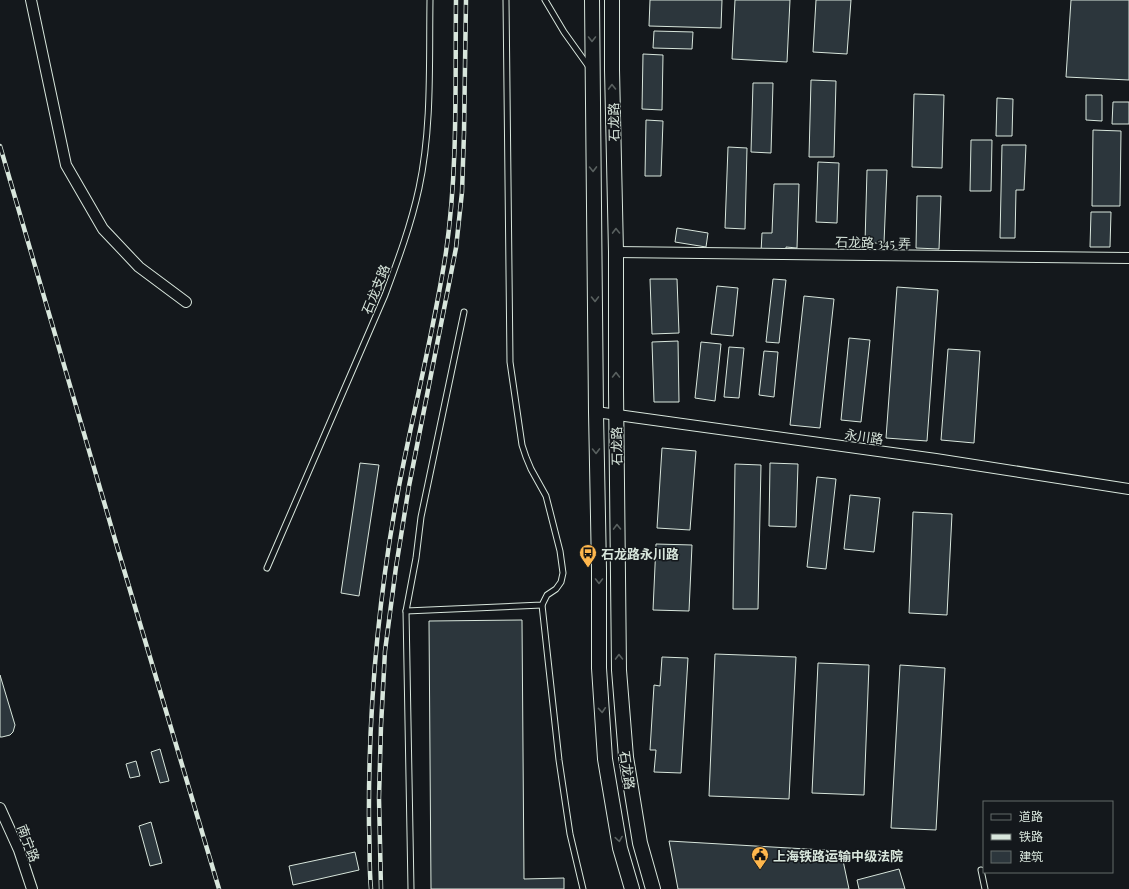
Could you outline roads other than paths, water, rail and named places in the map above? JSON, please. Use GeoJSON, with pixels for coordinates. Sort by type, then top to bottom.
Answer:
{"type":"FeatureCollection","features":[{"type":"Feature","properties":{"kind":"main road","name":"石龙路"},"geometry":{"type":"LineString","coordinates":[[592,0],[599,668],[605,752],[620,848],[632,889]]}},
{"type":"Feature","properties":{"kind":"main road","name":"石龙路"},"geometry":{"type":"LineString","coordinates":[[612,0],[616,252],[619,670],[626,757],[640,843],[653,889]]}},
{"type":"Feature","properties":{"kind":"street"},"geometry":{"type":"LineString","coordinates":[[31,0],[66,165],[103,229],[139,267],[186,302]]}},
{"type":"Feature","properties":{"kind":"street","name":"石龙路 345 弄"},"geometry":{"type":"LineString","coordinates":[[616,252],[1129,258]]}},
{"type":"Feature","properties":{"kind":"street","name":"永川路"},"geometry":{"type":"LineString","coordinates":[[596,412],[944,461],[1129,489]]}},
{"type":"Feature","properties":{"kind":"street","name":"南宁路"},"geometry":{"type":"LineString","coordinates":[[0,808],[19,850],[32,889]]}},
{"type":"Feature","properties":{"kind":"lane","name":"石龙支路"},"geometry":{"type":"LineString","coordinates":[[267,568],[385,295],[399,259],[410,222],[419,187],[427,125],[430,0]]}},
{"type":"Feature","properties":{"kind":"lane"},"geometry":{"type":"LineString","coordinates":[[506,0],[510,362],[522,445],[531,469],[546,496],[560,550],[563,573],[561,582],[556,589],[547,595],[542,605],[559,760],[570,834],[583,889]]}},
{"type":"Feature","properties":{"kind":"lane"},"geometry":{"type":"LineString","coordinates":[[545,0],[564,32],[592,71]]}},
{"type":"Feature","properties":{"kind":"lane"},"geometry":{"type":"LineString","coordinates":[[410,889],[406,611],[416,558],[421,517],[464,312]]}},
{"type":"Feature","properties":{"kind":"lane"},"geometry":{"type":"LineString","coordinates":[[406,611],[542,605]]}},
{"type":"Feature","properties":{"kind":"lane"},"geometry":{"type":"LineString","coordinates":[[981,870],[985,889]]}},
{"type":"Feature","properties":{"kind":"railway"},"geometry":{"type":"LineString","coordinates":[[371,889],[369,826],[370,741],[380,613],[385,570],[399,486],[436,310],[450,221],[455,126],[456,0]]}},
{"type":"Feature","properties":{"kind":"railway"},"geometry":{"type":"LineString","coordinates":[[381,889],[379,798],[385,651],[396,567],[409,486],[456,248],[462,192],[466,0]]}},
{"type":"Feature","properties":{"kind":"railway"},"geometry":{"type":"LineString","coordinates":[[0,146],[219,889]]}},
{"type":"Feature","properties":{"kind":"place","name":"石龙路永川路"},"geometry":{"type":"Point","coordinates":[588,568]}},
{"type":"Feature","properties":{"kind":"place","name":"上海铁路运输中级法院"},"geometry":{"type":"Point","coordinates":[760,870]}}]}
